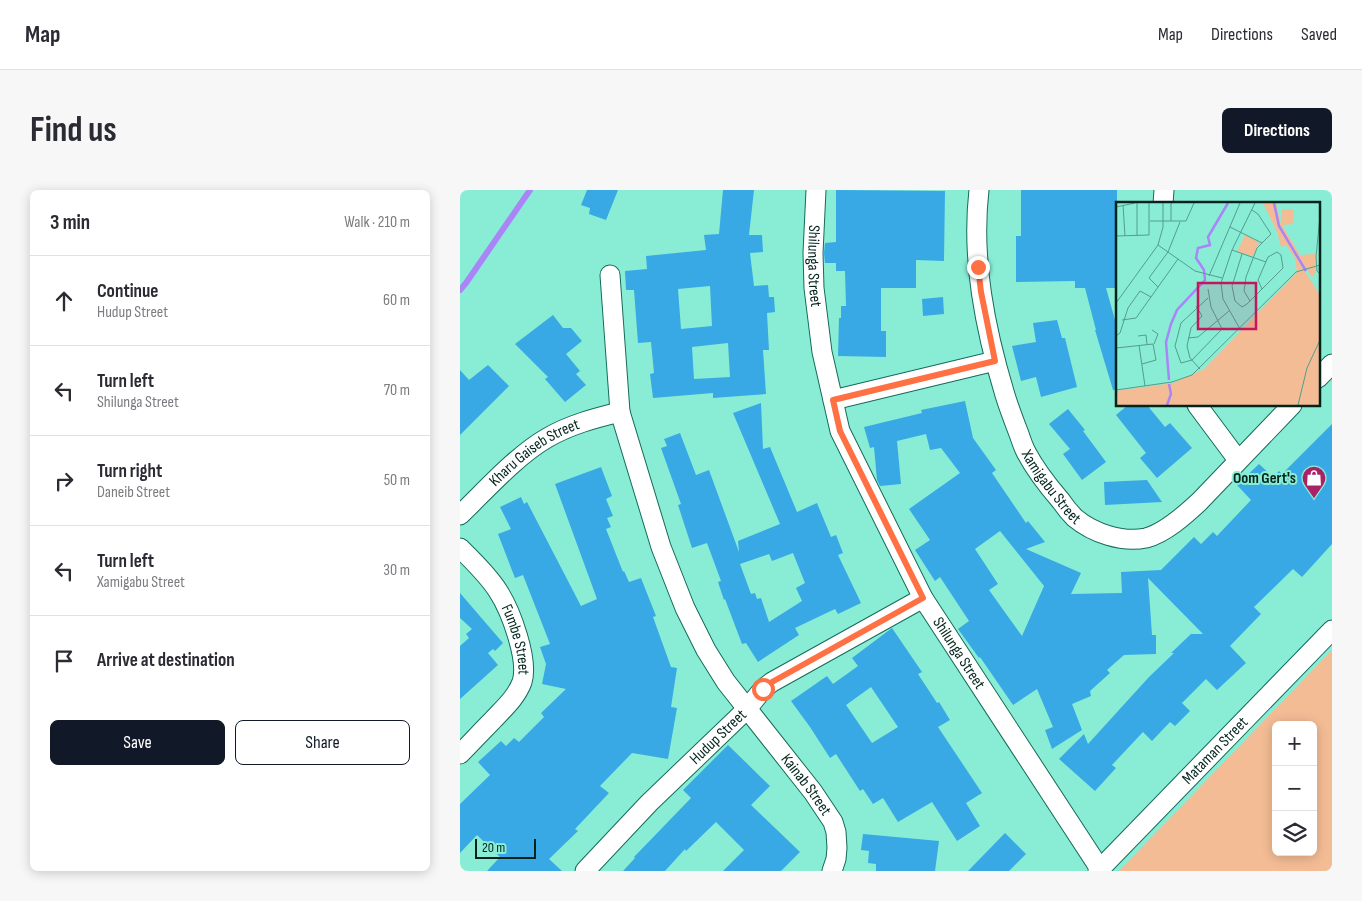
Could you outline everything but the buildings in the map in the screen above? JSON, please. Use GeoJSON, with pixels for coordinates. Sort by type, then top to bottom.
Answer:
{"type":"FeatureCollection","features":[{"type":"Feature","properties":{"kind":"street","name":"Shilunga Street"},"geometry":{"type":"LineString","coordinates":[[816,190],[813,253],[814,288],[822,352],[840,431],[923,598],[1099,870]]}},
{"type":"Feature","properties":{"kind":"street","name":"Xamigabu Street"},"geometry":{"type":"LineString","coordinates":[[979,190],[977,228],[981,292],[995,361],[1009,406],[1025,451],[1048,486],[1074,517],[1088,527],[1100,533],[1129,538],[1146,538],[1166,529],[1199,502],[1291,406]]}},
{"type":"Feature","properties":{"kind":"street","name":"Kainab Street"},"geometry":{"type":"LineString","coordinates":[[610,275],[620,412],[661,547],[685,608],[706,650],[726,682],[813,792],[833,822],[837,848],[832,871]]}},
{"type":"Feature","properties":{"kind":"street"},"geometry":{"type":"LineString","coordinates":[[833,400],[995,361]]}},
{"type":"Feature","properties":{"kind":"street"},"geometry":{"type":"LineString","coordinates":[[1319,377],[1332,364]]}},
{"type":"Feature","properties":{"kind":"street"},"geometry":{"type":"LineString","coordinates":[[1198,406],[1238,460]]}},
{"type":"Feature","properties":{"kind":"street","name":"Kharu Gaiseb Street"},"geometry":{"type":"LineString","coordinates":[[460,515],[527,451],[548,437],[595,418],[620,412]]}},
{"type":"Feature","properties":{"kind":"street","name":"Fumbe Street"},"geometry":{"type":"LineString","coordinates":[[460,548],[488,578],[507,607],[522,650],[524,668],[522,681],[513,698],[460,754]]}},
{"type":"Feature","properties":{"kind":"street","name":"Hudup Street"},"geometry":{"type":"LineString","coordinates":[[585,871],[648,803],[772,682],[923,598]]}},
{"type":"Feature","properties":{"kind":"street","name":"Mataman Street"},"geometry":{"type":"LineString","coordinates":[[1099,870],[1332,630]]}},
{"type":"Feature","properties":{"kind":"shaded area"},"geometry":{"type":"Polygon","coordinates":[[[1332,650],[1332,871],[1119,871],[1332,650]]]}},
{"type":"Feature","properties":{"kind":"waterway"},"geometry":{"type":"LineString","coordinates":[[460,290],[530,190]]}},
{"type":"Feature","properties":{"kind":"place","name":"Oom Gert's"},"geometry":{"type":"Point","coordinates":[1314,499]}},
{"type":"Feature","properties":{"kind":"route"},"geometry":{"type":"LineString","coordinates":[[763,689],[772,682],[923,598],[840,431],[833,400],[995,361],[978,267]]}}]}
